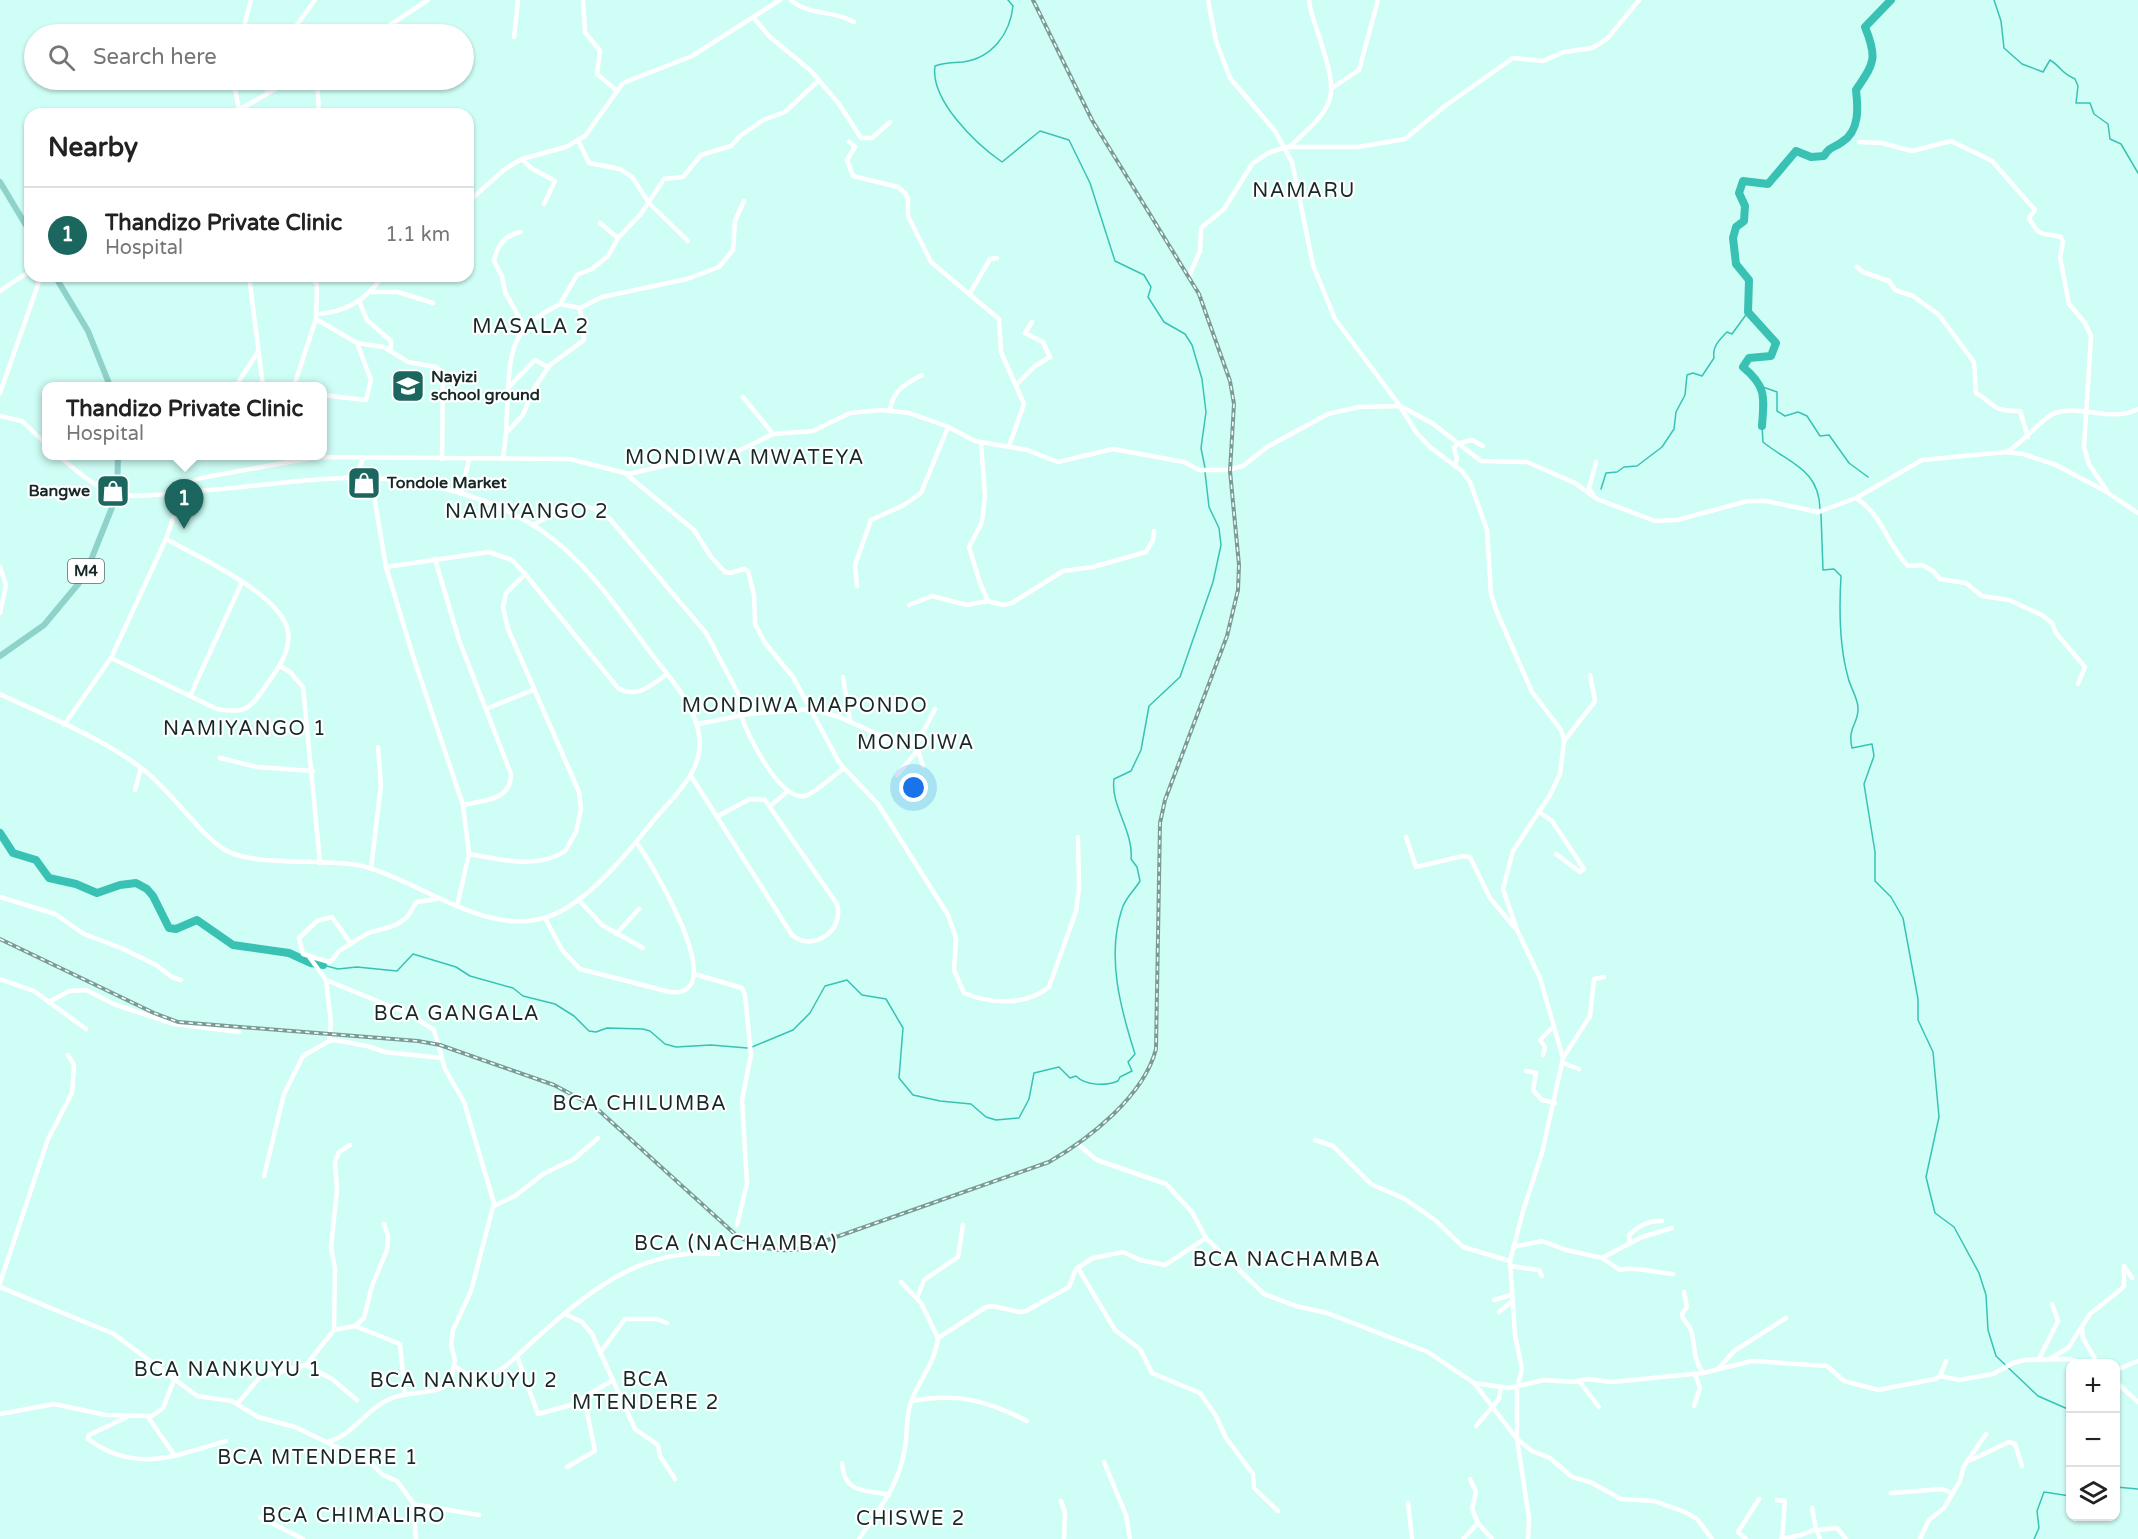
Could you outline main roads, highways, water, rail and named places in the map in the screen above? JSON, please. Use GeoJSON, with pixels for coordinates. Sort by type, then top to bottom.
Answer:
{"type":"FeatureCollection","features":[{"type":"Feature","properties":{"kind":"main road"},"geometry":{"type":"LineString","coordinates":[[0,182],[24,222]]}},
{"type":"Feature","properties":{"kind":"main road"},"geometry":{"type":"LineString","coordinates":[[59,282],[88,331],[108,382]]}},
{"type":"Feature","properties":{"kind":"main road","name":"M4"},"geometry":{"type":"LineString","coordinates":[[0,657],[44,625],[79,583],[106,526],[117,495],[118,460]]}},
{"type":"Feature","properties":{"kind":"waterway"},"geometry":{"type":"LineString","coordinates":[[1008,0],[1013,6],[1008,26],[1004,35],[991,50],[973,60],[935,66],[935,79],[940,93],[947,107],[968,133],[1002,162],[1040,131],[1069,140],[1090,183],[1115,261],[1144,275],[1151,287],[1148,297],[1164,322],[1185,334],[1192,345],[1202,379],[1206,412],[1201,448],[1205,468]]}},
{"type":"Feature","properties":{"kind":"waterway"},"geometry":{"type":"LineString","coordinates":[[1762,426],[1762,393],[1751,374],[1743,367],[1749,358],[1771,356],[1776,343],[1748,312],[1749,280],[1736,264],[1733,238],[1736,227],[1744,221],[1745,206],[1739,193],[1743,181],[1768,184],[1796,151],[1811,157],[1824,156],[1852,132],[1856,118],[1856,90],[1870,67],[1873,54],[1865,27],[1891,0]]}},
{"type":"Feature","properties":{"kind":"waterway"},"geometry":{"type":"LineString","coordinates":[[1994,0],[2001,21],[2004,48],[2022,64],[2043,72],[2050,60],[2075,79],[2078,86],[2076,103],[2090,103],[2094,114],[2108,124],[2110,139],[2121,144],[2138,173]]}},
{"type":"Feature","properties":{"kind":"waterway"},"geometry":{"type":"LineString","coordinates":[[1601,489],[1606,473],[1617,472],[1624,467],[1637,466],[1662,447],[1674,429],[1676,412],[1685,395],[1687,375],[1693,373],[1702,376],[1714,358],[1714,350],[1719,341],[1727,332],[1732,334],[1748,312]]}},
{"type":"Feature","properties":{"kind":"waterway"},"geometry":{"type":"LineString","coordinates":[[1760,386],[1777,392],[1777,411],[1785,416],[1798,412],[1807,416],[1820,436],[1829,435],[1849,463],[1868,477]]}},
{"type":"Feature","properties":{"kind":"waterway"},"geometry":{"type":"LineString","coordinates":[[1762,426],[1763,442],[1809,476],[1818,496],[1820,509]]}},
{"type":"Feature","properties":{"kind":"waterway"},"geometry":{"type":"LineString","coordinates":[[752,1047],[793,1030],[810,1013],[825,986],[847,980],[862,995],[886,999],[903,1028],[899,1078],[913,1095],[971,1104],[986,1117],[996,1120],[1019,1118],[1029,1099],[1034,1073],[1059,1067],[1070,1078],[1076,1076],[1085,1082],[1108,1084],[1118,1081],[1120,1077],[1132,1071],[1128,1062],[1135,1054],[1117,983],[1115,946],[1123,905],[1140,881],[1137,867],[1131,859],[1129,839],[1115,799],[1114,779],[1131,771],[1141,750],[1149,706],[1180,677],[1213,582],[1221,545],[1219,528],[1209,507],[1205,472]]}},
{"type":"Feature","properties":{"kind":"waterway"},"geometry":{"type":"LineString","coordinates":[[1821,514],[1823,570],[1834,569],[1841,576],[1841,640],[1845,665],[1858,708],[1851,735],[1852,748],[1872,744],[1874,756],[1864,784],[1875,852],[1875,881],[1891,897],[1903,918],[1918,999],[1918,1020],[1933,1052],[1939,1117],[1926,1177],[1935,1213],[1954,1227],[1979,1273],[1986,1295],[1988,1330],[1996,1356],[2038,1396],[2066,1408]]}},
{"type":"Feature","properties":{"kind":"waterway"},"geometry":{"type":"LineString","coordinates":[[0,833],[13,853],[36,860],[49,878],[76,884],[97,893],[120,885],[136,883],[147,889],[153,896],[169,928],[176,929],[197,920],[233,945],[289,953],[311,963]]}},
{"type":"Feature","properties":{"kind":"waterway"},"geometry":{"type":"LineString","coordinates":[[323,965],[338,969],[357,967],[397,971],[413,954],[456,967],[470,976],[513,988],[523,996],[555,1004],[574,1016],[589,1031],[596,1032],[607,1028],[643,1029],[650,1031],[665,1044],[676,1047],[711,1045],[747,1048]]}},
{"type":"Feature","properties":{"kind":"waterway"},"geometry":{"type":"LineString","coordinates":[[315,964],[323,965]]}},
{"type":"Feature","properties":{"kind":"waterway"},"geometry":{"type":"LineString","coordinates":[[2120,1487],[2138,1489]]}},
{"type":"Feature","properties":{"kind":"waterway"},"geometry":{"type":"LineString","coordinates":[[2034,1539],[2039,1528],[2037,1511],[2044,1492],[2066,1495]]}},
{"type":"Feature","properties":{"kind":"railway"},"geometry":{"type":"LineString","coordinates":[[0,939],[154,1013],[178,1022],[418,1041],[440,1045],[554,1085],[595,1107],[736,1235],[769,1249],[805,1248],[1049,1162],[1097,1129],[1140,1083],[1150,1066],[1156,1049],[1160,823],[1165,800],[1227,636],[1238,590],[1239,565],[1230,471],[1234,404],[1230,381],[1199,294],[1092,120],[1033,0]]}},
{"type":"Feature","properties":{"kind":"place","name":"Nayizi school ground"},"geometry":{"type":"Point","coordinates":[408,386]}},
{"type":"Feature","properties":{"kind":"place","name":"Tondole Market"},"geometry":{"type":"Point","coordinates":[364,483]}},
{"type":"Feature","properties":{"kind":"place","name":"Bangwe"},"geometry":{"type":"Point","coordinates":[113,491]}},
{"type":"Feature","properties":{"kind":"place","name":"Thandizo Private Clinic"},"geometry":{"type":"Point","coordinates":[184,529]}},
{"type":"Feature","properties":{"kind":"district","name":"NAMARU"},"geometry":{"type":"Point","coordinates":[1304,191]}},
{"type":"Feature","properties":{"kind":"district","name":"MASALA 2"},"geometry":{"type":"Point","coordinates":[531,327]}},
{"type":"Feature","properties":{"kind":"district","name":"MONDIWA MWATEYA"},"geometry":{"type":"Point","coordinates":[745,458]}},
{"type":"Feature","properties":{"kind":"district","name":"NAMIYANGO 2"},"geometry":{"type":"Point","coordinates":[527,512]}},
{"type":"Feature","properties":{"kind":"district","name":"MONDIWA MAPONDO"},"geometry":{"type":"Point","coordinates":[805,706]}},
{"type":"Feature","properties":{"kind":"district","name":"NAMIYANGO 1"},"geometry":{"type":"Point","coordinates":[245,729]}},
{"type":"Feature","properties":{"kind":"district","name":"MONDIWA"},"geometry":{"type":"Point","coordinates":[916,743]}},
{"type":"Feature","properties":{"kind":"district","name":"BCA GANGALA"},"geometry":{"type":"Point","coordinates":[457,1014]}},
{"type":"Feature","properties":{"kind":"district","name":"BCA CHILUMBA"},"geometry":{"type":"Point","coordinates":[640,1104]}},
{"type":"Feature","properties":{"kind":"district","name":"BCA (NACHAMBA)"},"geometry":{"type":"Point","coordinates":[736,1244]}},
{"type":"Feature","properties":{"kind":"district","name":"BCA NACHAMBA"},"geometry":{"type":"Point","coordinates":[1287,1260]}},
{"type":"Feature","properties":{"kind":"district","name":"BCA NANKUYU 1"},"geometry":{"type":"Point","coordinates":[228,1370]}},
{"type":"Feature","properties":{"kind":"district","name":"BCA NANKUYU 2"},"geometry":{"type":"Point","coordinates":[464,1381]}},
{"type":"Feature","properties":{"kind":"district","name":"BCA MTENDERE 2"},"geometry":{"type":"Point","coordinates":[646,1392]}},
{"type":"Feature","properties":{"kind":"district","name":"BCA MTENDERE 1"},"geometry":{"type":"Point","coordinates":[318,1458]}},
{"type":"Feature","properties":{"kind":"district","name":"BCA CHIMALIRO"},"geometry":{"type":"Point","coordinates":[354,1516]}},
{"type":"Feature","properties":{"kind":"district","name":"CHISWE 2"},"geometry":{"type":"Point","coordinates":[911,1519]}}]}
